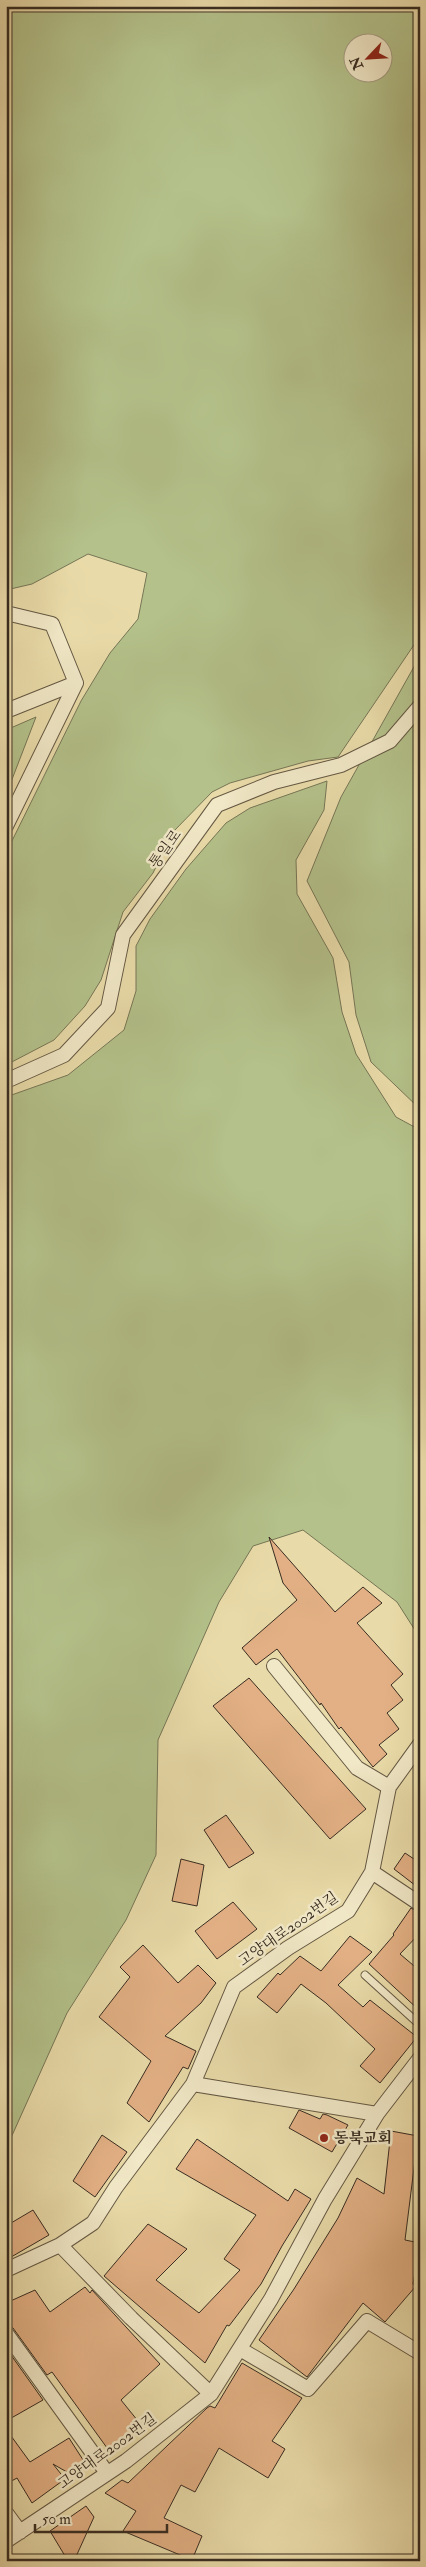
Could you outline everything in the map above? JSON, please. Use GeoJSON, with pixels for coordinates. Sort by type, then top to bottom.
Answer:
{"type":"FeatureCollection","features":[{"type":"Feature","properties":{"kind":"street"},"geometry":{"type":"LineString","coordinates":[[6,613],[52,624],[76,683],[6,826]]}},
{"type":"Feature","properties":{"kind":"street"},"geometry":{"type":"LineString","coordinates":[[6,710],[76,683]]}},
{"type":"Feature","properties":{"kind":"street","name":"통일로"},"geometry":{"type":"LineString","coordinates":[[6,1081],[64,1055],[108,1008],[123,935],[217,805],[274,782],[341,765],[390,741],[420,706]]}},
{"type":"Feature","properties":{"kind":"street"},"geometry":{"type":"LineString","coordinates":[[274,1666],[357,1768],[388,1787]]}},
{"type":"Feature","properties":{"kind":"street","name":"고양대로2002번길"},"geometry":{"type":"LineString","coordinates":[[6,2270],[60,2245],[92,2223],[116,2187],[193,2084],[234,1987],[288,1948],[348,1911],[372,1872],[388,1787],[420,1744]]}},
{"type":"Feature","properties":{"kind":"street"},"geometry":{"type":"LineString","coordinates":[[372,1872],[420,1904]]}},
{"type":"Feature","properties":{"kind":"street","name":"고양대로2002번길"},"geometry":{"type":"LineString","coordinates":[[6,2541],[107,2473],[211,2394],[271,2299],[325,2199],[377,2114],[420,2058]]}},
{"type":"Feature","properties":{"kind":"street"},"geometry":{"type":"LineString","coordinates":[[193,2084],[377,2114]]}},
{"type":"Feature","properties":{"kind":"street"},"geometry":{"type":"LineString","coordinates":[[60,2245],[131,2318],[211,2394]]}},
{"type":"Feature","properties":{"kind":"street"},"geometry":{"type":"LineString","coordinates":[[240,2349],[308,2389],[367,2321],[420,2352]]}},
{"type":"Feature","properties":{"kind":"street"},"geometry":{"type":"LineString","coordinates":[[6,2333],[107,2473]]}},
{"type":"Feature","properties":{"kind":"street"},"geometry":{"type":"LineString","coordinates":[[6,2513],[20,2532]]}},
{"type":"Feature","properties":{"kind":"lane"},"geometry":{"type":"LineString","coordinates":[[365,1976],[420,2024]]}},
{"type":"Feature","properties":{"kind":"green space"},"geometry":{"type":"Polygon","coordinates":[[[6,6],[420,6],[420,636],[338,757],[308,761],[230,783],[212,792],[173,832],[153,873],[123,912],[101,980],[85,1006],[54,1040],[6,1065],[6,853],[81,701],[110,653],[138,619],[147,573],[88,554],[32,584],[6,590],[6,6]]]}},
{"type":"Feature","properties":{"kind":"green space"},"geometry":{"type":"Polygon","coordinates":[[[420,656],[420,1109],[371,1062],[356,1015],[349,962],[307,881],[341,797],[420,656]]]}},
{"type":"Feature","properties":{"kind":"green space"},"geometry":{"type":"Polygon","coordinates":[[[36,717],[6,795],[6,730],[36,717]]]}},
{"type":"Feature","properties":{"kind":"green space"},"geometry":{"type":"Polygon","coordinates":[[[327,781],[324,810],[296,860],[297,894],[333,958],[342,1012],[356,1054],[396,1117],[420,1130],[420,1638],[397,1602],[303,1530],[253,1546],[219,1602],[158,1740],[156,1855],[126,1920],[67,2013],[10,2140],[6,2143],[6,1097],[68,1075],[124,1030],[136,991],[136,946],[150,919],[186,869],[226,823],[250,808],[327,781]]]}},
{"type":"Feature","properties":{"kind":"building"},"geometry":{"type":"Polygon","coordinates":[[[269,1537],[335,1612],[363,1587],[382,1603],[357,1623],[403,1674],[391,1685],[403,1700],[387,1713],[399,1729],[379,1745],[387,1754],[373,1767],[341,1727],[339,1729],[321,1703],[320,1705],[277,1649],[256,1665],[242,1648],[297,1600],[283,1583],[269,1537]]]}},
{"type":"Feature","properties":{"kind":"building"},"geometry":{"type":"Polygon","coordinates":[[[249,1678],[366,1809],[330,1839],[213,1706],[249,1678]]]}},
{"type":"Feature","properties":{"kind":"building"},"geometry":{"type":"Polygon","coordinates":[[[226,1815],[254,1853],[229,1868],[204,1830],[226,1815]]]}},
{"type":"Feature","properties":{"kind":"building"},"geometry":{"type":"Polygon","coordinates":[[[405,1853],[420,1863],[420,1889],[394,1869],[405,1853]]]}},
{"type":"Feature","properties":{"kind":"building"},"geometry":{"type":"Polygon","coordinates":[[[181,1859],[204,1865],[197,1906],[172,1901],[181,1859]]]}},
{"type":"Feature","properties":{"kind":"building"},"geometry":{"type":"Polygon","coordinates":[[[233,1902],[257,1929],[217,1959],[195,1931],[233,1902]]]}},
{"type":"Feature","properties":{"kind":"building"},"geometry":{"type":"Polygon","coordinates":[[[411,1908],[420,1913],[420,1933],[400,1954],[420,1971],[420,2011],[369,1964],[394,1935],[411,1908]]]}},
{"type":"Feature","properties":{"kind":"building"},"geometry":{"type":"Polygon","coordinates":[[[350,1936],[372,1952],[338,1985],[363,2007],[370,2000],[417,2037],[380,2083],[360,2066],[375,2049],[326,2003],[301,1984],[277,2013],[257,1997],[278,1973],[280,1975],[300,1956],[321,1971],[350,1936]]]}},
{"type":"Feature","properties":{"kind":"building"},"geometry":{"type":"Polygon","coordinates":[[[143,1945],[178,1983],[198,1965],[216,1983],[201,2003],[165,2036],[196,2051],[188,2069],[183,2067],[149,2122],[127,2103],[151,2061],[99,2017],[130,1977],[120,1967],[143,1945]]]}},
{"type":"Feature","properties":{"kind":"building","name":"동북교회"},"geometry":{"type":"Polygon","coordinates":[[[299,2110],[320,2119],[323,2114],[327,2115],[348,2125],[332,2152],[289,2128],[299,2110]]]}},
{"type":"Feature","properties":{"kind":"building"},"geometry":{"type":"Polygon","coordinates":[[[391,2131],[418,2136],[405,2240],[420,2243],[413,2284],[416,2286],[385,2322],[363,2303],[307,2377],[259,2340],[294,2289],[338,2218],[357,2178],[384,2194],[391,2131]]]}},
{"type":"Feature","properties":{"kind":"building"},"geometry":{"type":"Polygon","coordinates":[[[102,2135],[127,2152],[95,2197],[73,2181],[102,2135]]]}},
{"type":"Feature","properties":{"kind":"building"},"geometry":{"type":"Polygon","coordinates":[[[197,2139],[288,2201],[295,2189],[311,2199],[261,2284],[229,2326],[227,2325],[205,2363],[104,2276],[148,2224],[187,2249],[156,2280],[199,2313],[240,2270],[224,2259],[256,2215],[176,2169],[197,2139]]]}},
{"type":"Feature","properties":{"kind":"building"},"geometry":{"type":"Polygon","coordinates":[[[33,2210],[49,2235],[6,2260],[6,2226],[33,2210]]]}},
{"type":"Feature","properties":{"kind":"building"},"geometry":{"type":"Polygon","coordinates":[[[85,2287],[90,2293],[92,2290],[160,2364],[121,2400],[142,2426],[110,2452],[52,2372],[47,2375],[13,2328],[6,2324],[6,2303],[35,2290],[50,2312],[85,2287]]]}},
{"type":"Feature","properties":{"kind":"building"},"geometry":{"type":"Polygon","coordinates":[[[6,2348],[43,2400],[6,2421],[6,2348]]]}},
{"type":"Feature","properties":{"kind":"building"},"geometry":{"type":"Polygon","coordinates":[[[242,2363],[302,2398],[272,2441],[285,2449],[268,2478],[219,2448],[195,2492],[181,2485],[164,2518],[202,2536],[192,2560],[123,2531],[136,2511],[105,2493],[122,2480],[128,2483],[207,2408],[210,2406],[215,2408],[242,2363]]]}},
{"type":"Feature","properties":{"kind":"building"},"geometry":{"type":"Polygon","coordinates":[[[6,2429],[30,2462],[69,2438],[87,2466],[72,2475],[53,2464],[65,2479],[32,2503],[17,2478],[6,2484],[6,2429]]]}},
{"type":"Feature","properties":{"kind":"building"},"geometry":{"type":"Polygon","coordinates":[[[86,2506],[94,2517],[74,2561],[68,2561],[50,2531],[86,2506]]]}},
{"type":"Feature","properties":{"kind":"place","name":"동북교회"},"geometry":{"type":"Point","coordinates":[324,2138]}}]}
